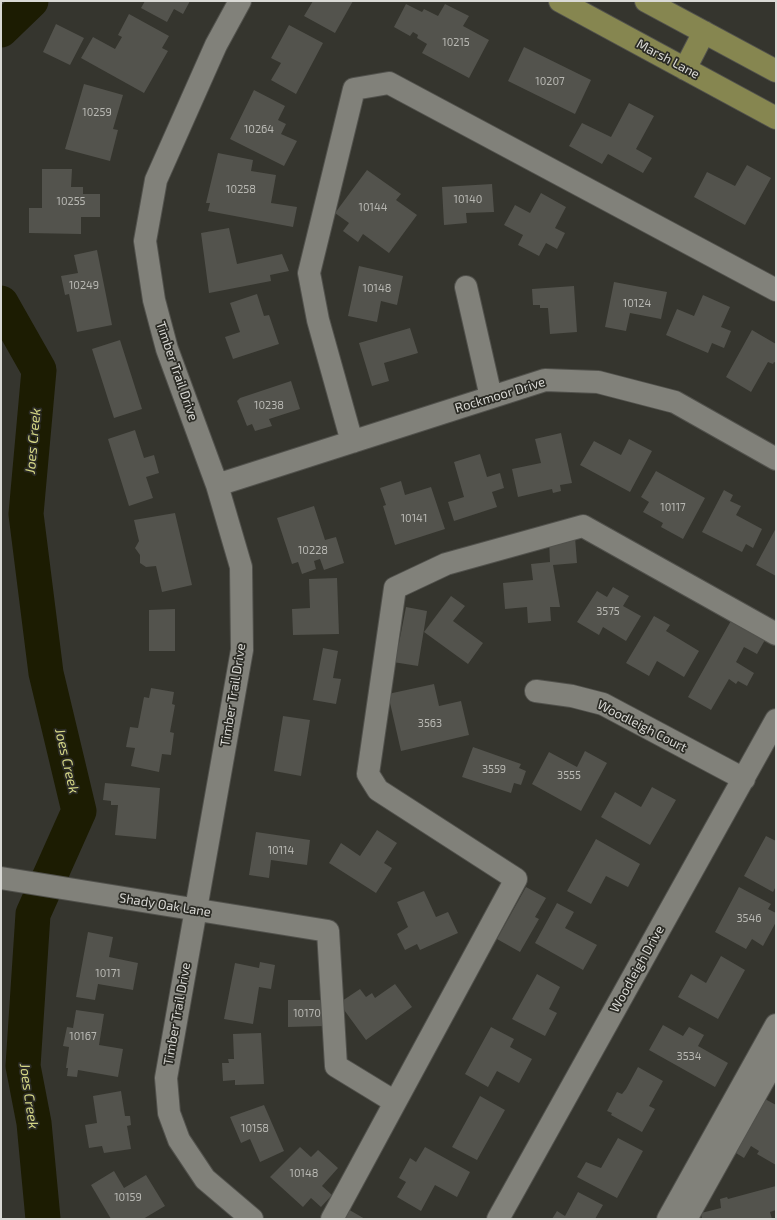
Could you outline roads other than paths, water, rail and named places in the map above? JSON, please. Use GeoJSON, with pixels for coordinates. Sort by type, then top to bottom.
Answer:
{"type":"FeatureCollection","features":[{"type":"Feature","properties":{"kind":"main road","name":"Marsh Lane"},"geometry":{"type":"LineString","coordinates":[[560,1],[776,118]]}},
{"type":"Feature","properties":{"kind":"main road"},"geometry":{"type":"LineString","coordinates":[[646,1],[776,71]]}},
{"type":"Feature","properties":{"kind":"main road"},"geometry":{"type":"LineString","coordinates":[[685,69],[704,32]]}},
{"type":"Feature","properties":{"kind":"street","name":"Timber Trail Drive"},"geometry":{"type":"LineString","coordinates":[[240,1],[216,45],[156,180],[145,242],[154,300],[167,349],[217,485],[242,567],[242,650],[166,1078],[169,1113],[178,1140],[205,1179],[252,1219]]}},
{"type":"Feature","properties":{"kind":"street"},"geometry":{"type":"LineString","coordinates":[[352,442],[318,320],[309,272],[354,89],[390,83],[776,290]]}},
{"type":"Feature","properties":{"kind":"street"},"geometry":{"type":"LineString","coordinates":[[466,287],[491,397]]}},
{"type":"Feature","properties":{"kind":"street","name":"Rockmoor Drive"},"geometry":{"type":"LineString","coordinates":[[217,485],[545,380],[598,382],[674,402],[776,459]]}},
{"type":"Feature","properties":{"kind":"street"},"geometry":{"type":"LineString","coordinates":[[332,1219],[516,879],[378,790],[368,774],[395,588],[446,564],[583,526],[776,634]]}},
{"type":"Feature","properties":{"kind":"street","name":"Woodleigh Court"},"geometry":{"type":"LineString","coordinates":[[536,692],[572,696],[603,704],[744,779]]}},
{"type":"Feature","properties":{"kind":"street","name":"Woodleigh Drive"},"geometry":{"type":"LineString","coordinates":[[498,1219],[776,720]]}},
{"type":"Feature","properties":{"kind":"street","name":"Shady Oak Lane"},"geometry":{"type":"LineString","coordinates":[[3,879],[328,931],[336,1066],[395,1102]]}},
{"type":"Feature","properties":{"kind":"street"},"geometry":{"type":"LineString","coordinates":[[668,1219],[776,1026]]}},
{"type":"Feature","properties":{"kind":"street"},"geometry":{"type":"LineString","coordinates":[[686,1219],[776,1058]]}},
{"type":"Feature","properties":{"kind":"waterway","name":"Joes Creek"},"geometry":{"type":"LineString","coordinates":[[1,30],[31,1]]}},
{"type":"Feature","properties":{"kind":"waterway","name":"Joes Creek"},"geometry":{"type":"LineString","coordinates":[[1,303],[39,370],[26,514],[46,673],[79,811],[33,914],[23,1066],[34,1123],[43,1219]]}}]}
